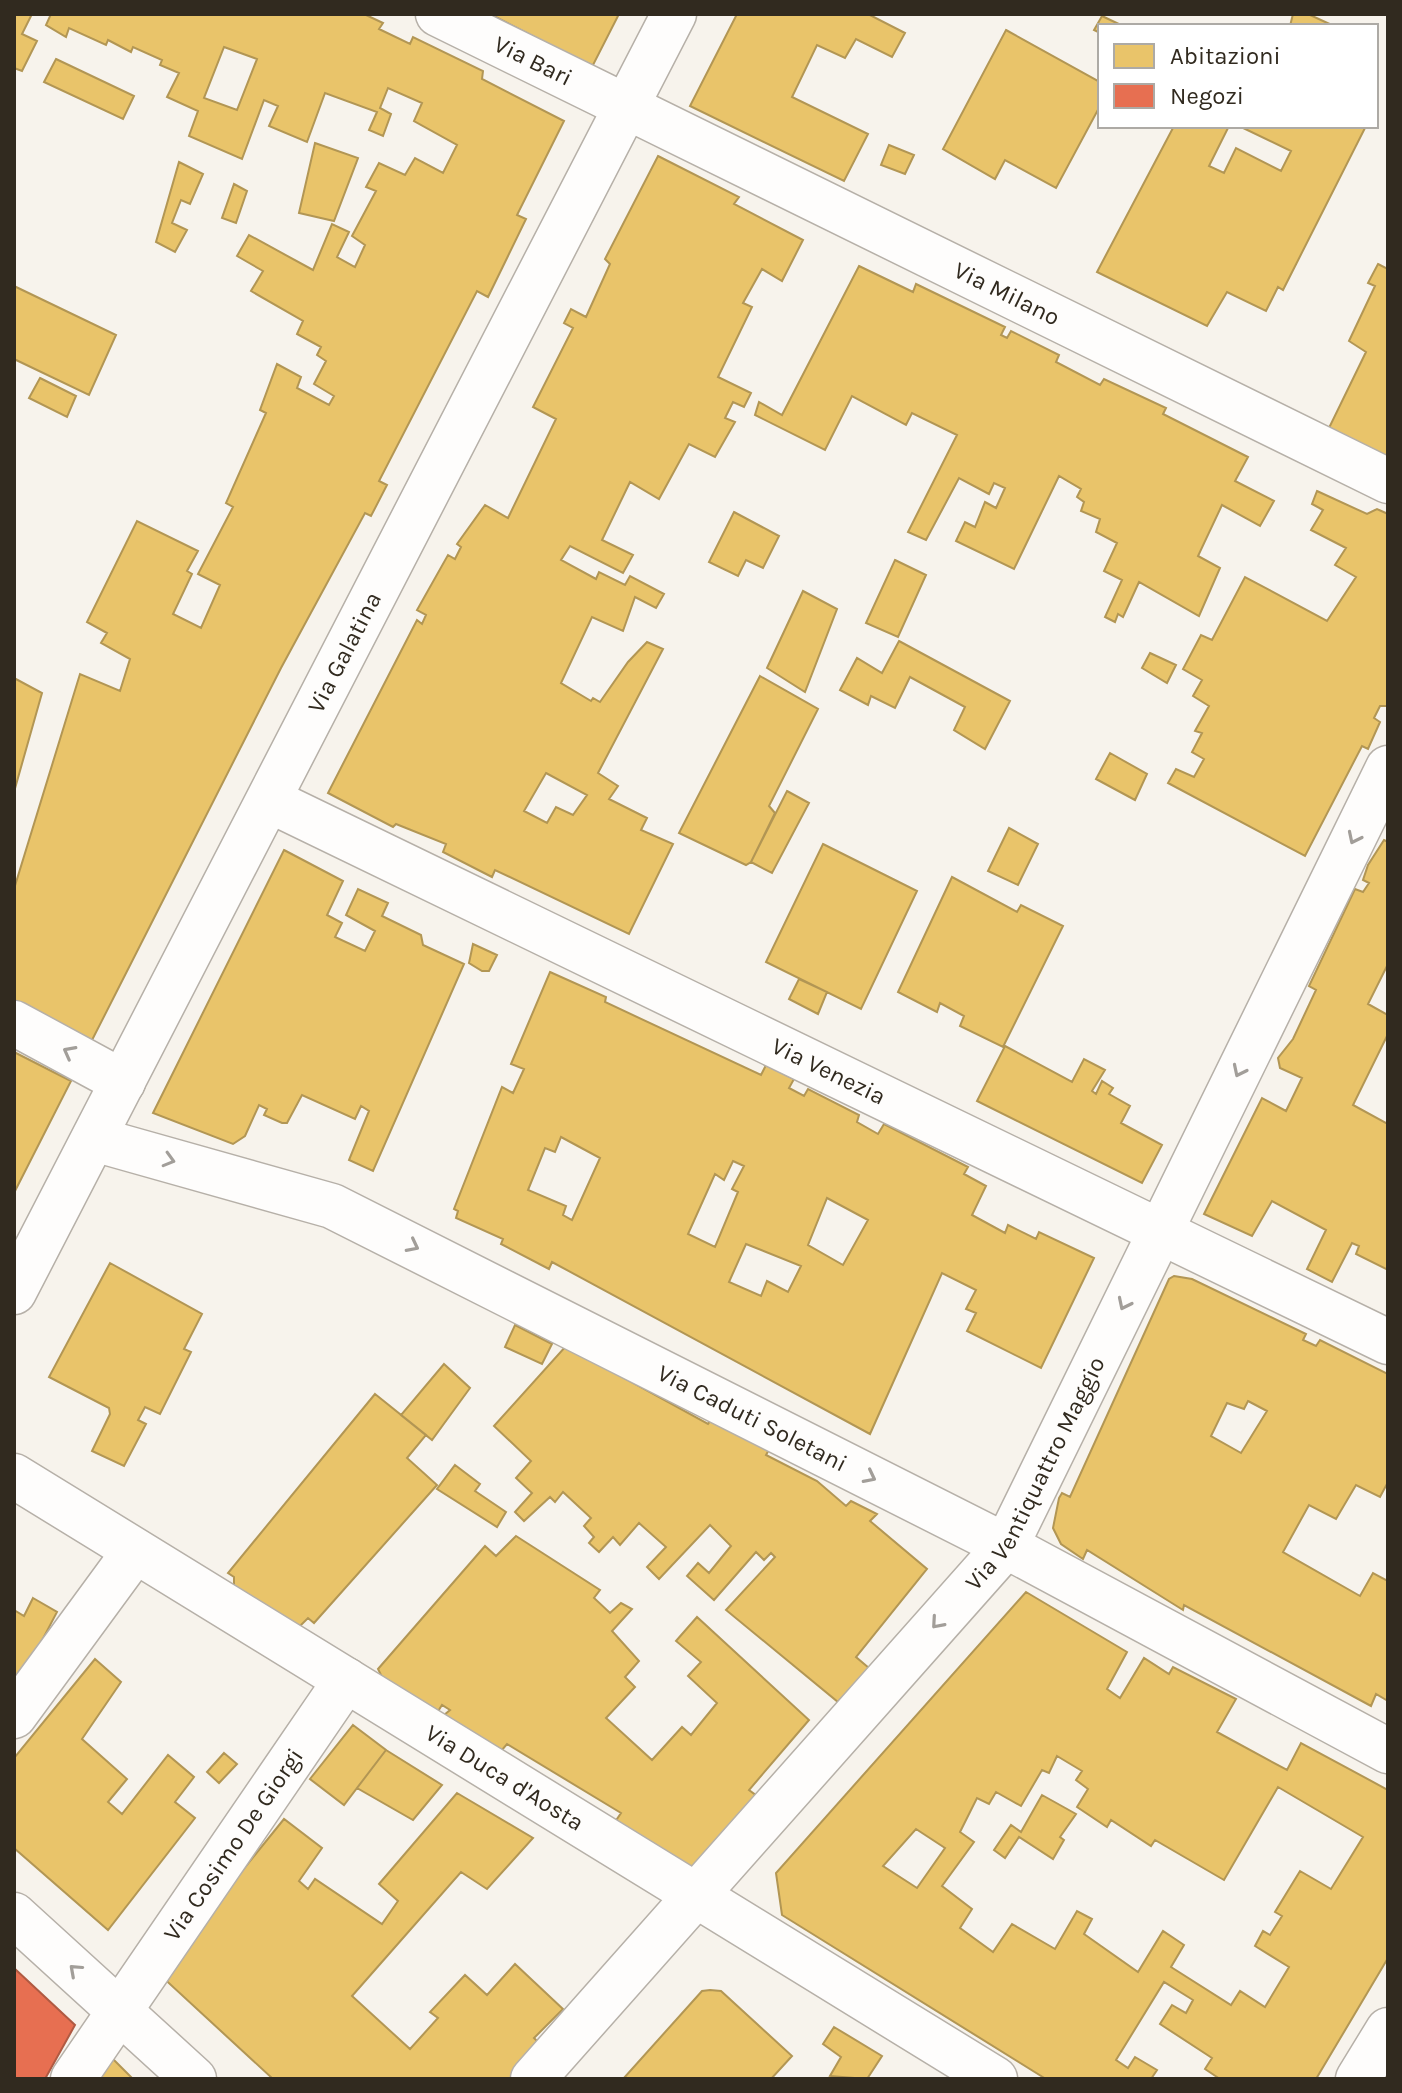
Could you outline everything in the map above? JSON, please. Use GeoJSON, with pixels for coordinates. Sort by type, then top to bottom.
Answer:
{"type":"FeatureCollection","features":[{"type":"Feature","properties":{"kind":"street","name":"Via Bari"},"geometry":{"type":"LineString","coordinates":[[438,14],[627,106]]}},
{"type":"Feature","properties":{"kind":"street","name":"Via Galatina"},"geometry":{"type":"LineString","coordinates":[[14,1292],[674,14]]}},
{"type":"Feature","properties":{"kind":"street","name":"Via Milano"},"geometry":{"type":"LineString","coordinates":[[627,106],[1388,481]]}},
{"type":"Feature","properties":{"kind":"street","name":"Via Ventiquattro Maggio"},"geometry":{"type":"LineString","coordinates":[[533,2079],[1006,1546],[1388,768]]}},
{"type":"Feature","properties":{"kind":"street","name":"Via Venezia"},"geometry":{"type":"LineString","coordinates":[[269,800],[1388,1342]]}},
{"type":"Feature","properties":{"kind":"street"},"geometry":{"type":"LineString","coordinates":[[14,1023],[123,1082]]}},
{"type":"Feature","properties":{"kind":"street","name":"Via Caduti Soletani"},"geometry":{"type":"LineString","coordinates":[[94,1139],[332,1206],[1006,1546],[1388,1751]]}},
{"type":"Feature","properties":{"kind":"street","name":"Via Duca d'Aosta"},"geometry":{"type":"LineString","coordinates":[[14,1476],[995,2079]]}},
{"type":"Feature","properties":{"kind":"street"},"geometry":{"type":"LineString","coordinates":[[14,1716],[135,1551]]}},
{"type":"Feature","properties":{"kind":"street","name":"Via Cosimo De Giorgi"},"geometry":{"type":"LineString","coordinates":[[73,2079],[346,1680]]}},
{"type":"Feature","properties":{"kind":"street"},"geometry":{"type":"LineString","coordinates":[[14,1915],[194,2079]]}},
{"type":"Feature","properties":{"kind":"street"},"geometry":{"type":"LineString","coordinates":[[1358,2079],[1388,2030]]}},
{"type":"Feature","properties":{"kind":"building: Abitazioni"},"geometry":{"type":"Polygon","coordinates":[[[14,14],[32,14],[22,34],[37,41],[22,71],[14,68],[14,14]]]}},
{"type":"Feature","properties":{"kind":"building: Abitazioni"},"geometry":{"type":"Polygon","coordinates":[[[51,14],[364,14],[383,23],[379,29],[410,44],[413,37],[483,71],[482,79],[564,121],[517,215],[526,219],[488,297],[477,291],[379,481],[387,485],[371,516],[365,513],[281,668],[87,1050],[14,1012],[14,889],[80,674],[120,691],[130,659],[101,643],[107,633],[87,622],[137,521],[198,551],[187,571],[192,574],[173,614],[201,628],[220,585],[198,574],[233,507],[226,503],[266,413],[260,410],[277,364],[301,377],[297,388],[329,405],[334,396],[314,384],[326,361],[317,355],[321,347],[297,334],[303,321],[251,291],[263,271],[237,256],[249,235],[313,270],[332,224],[349,232],[337,257],[355,267],[365,245],[352,236],[376,191],[366,187],[379,163],[405,175],[415,158],[443,173],[457,145],[414,121],[422,103],[388,88],[380,108],[391,114],[383,136],[369,130],[377,112],[325,93],[307,142],[269,126],[278,106],[264,100],[242,159],[189,136],[198,111],[167,97],[179,73],[160,65],[162,60],[133,47],[131,52],[108,40],[106,45],[69,28],[66,37],[46,25],[51,14]],[[224,47],[204,98],[237,110],[257,59],[224,47]]]}},
{"type":"Feature","properties":{"kind":"building: Abitazioni"},"geometry":{"type":"Polygon","coordinates":[[[490,14],[619,14],[592,67],[490,14]]]}},
{"type":"Feature","properties":{"kind":"building: Abitazioni"},"geometry":{"type":"Polygon","coordinates":[[[737,14],[868,14],[905,33],[892,57],[856,39],[845,58],[817,45],[792,97],[868,134],[844,181],[690,106],[737,14]]]}},
{"type":"Feature","properties":{"kind":"building: Abitazioni"},"geometry":{"type":"Polygon","coordinates":[[[1293,14],[1308,14],[1330,24],[1290,24],[1293,14]]]}},
{"type":"Feature","properties":{"kind":"building: Abitazioni"},"geometry":{"type":"Polygon","coordinates":[[[1102,16],[1119,24],[1098,24],[1098,32],[1094,30],[1102,16]]]}},
{"type":"Feature","properties":{"kind":"building: Abitazioni"},"geometry":{"type":"Polygon","coordinates":[[[1006,30],[1098,81],[1098,110],[1056,188],[1005,160],[995,179],[943,149],[1006,30]]]}},
{"type":"Feature","properties":{"kind":"building: Abitazioni"},"geometry":{"type":"Polygon","coordinates":[[[56,59],[134,96],[123,119],[44,82],[56,59]]]}},
{"type":"Feature","properties":{"kind":"building: Abitazioni"},"geometry":{"type":"Polygon","coordinates":[[[1173,128],[1228,128],[1209,166],[1224,173],[1236,148],[1281,171],[1291,151],[1243,128],[1365,128],[1283,290],[1278,287],[1266,311],[1227,292],[1207,326],[1097,272],[1173,128]]]}},
{"type":"Feature","properties":{"kind":"building: Abitazioni"},"geometry":{"type":"Polygon","coordinates":[[[315,143],[358,158],[334,221],[299,213],[315,143]]]}},
{"type":"Feature","properties":{"kind":"building: Abitazioni"},"geometry":{"type":"Polygon","coordinates":[[[889,145],[914,155],[905,174],[881,165],[889,145]]]}},
{"type":"Feature","properties":{"kind":"building: Abitazioni"},"geometry":{"type":"Polygon","coordinates":[[[658,156],[739,197],[734,204],[803,240],[782,281],[762,269],[743,303],[752,307],[718,377],[751,393],[744,407],[733,402],[725,418],[735,422],[715,457],[689,444],[659,499],[630,482],[602,540],[633,555],[623,573],[570,546],[561,560],[596,579],[599,572],[625,585],[630,576],[664,594],[656,608],[635,597],[623,631],[592,617],[561,683],[591,701],[593,698],[600,702],[628,662],[647,642],[663,649],[598,773],[618,786],[609,799],[647,818],[641,830],[673,844],[629,934],[495,870],[492,877],[443,852],[446,844],[396,824],[393,827],[328,793],[417,620],[422,624],[426,615],[417,610],[448,555],[455,559],[461,547],[457,544],[485,505],[508,518],[556,419],[533,407],[573,328],[564,323],[571,309],[586,317],[610,264],[605,259],[658,156]],[[546,773],[524,811],[547,823],[556,807],[573,815],[587,795],[546,773]]]}},
{"type":"Feature","properties":{"kind":"building: Abitazioni"},"geometry":{"type":"Polygon","coordinates":[[[179,162],[203,174],[190,204],[181,200],[172,223],[187,230],[175,252],[156,242],[179,162]]]}},
{"type":"Feature","properties":{"kind":"building: Abitazioni"},"geometry":{"type":"Polygon","coordinates":[[[234,184],[247,191],[236,223],[222,218],[234,184]]]}},
{"type":"Feature","properties":{"kind":"building: Abitazioni"},"geometry":{"type":"Polygon","coordinates":[[[1378,264],[1388,269],[1388,462],[1327,432],[1366,352],[1349,341],[1375,286],[1368,283],[1378,264]]]}},
{"type":"Feature","properties":{"kind":"building: Abitazioni"},"geometry":{"type":"Polygon","coordinates":[[[859,266],[913,292],[916,284],[1005,327],[1001,335],[1007,338],[1011,331],[1059,355],[1056,362],[1100,385],[1104,379],[1166,408],[1163,414],[1248,457],[1235,481],[1274,501],[1260,526],[1222,505],[1198,556],[1220,568],[1199,616],[1139,582],[1123,617],[1118,614],[1115,622],[1105,617],[1122,580],[1104,571],[1117,543],[1096,532],[1100,519],[1081,511],[1084,502],[1077,497],[1081,489],[1059,476],[1014,569],[956,541],[965,522],[975,527],[985,502],[996,508],[1005,488],[994,483],[989,494],[959,478],[926,540],[908,532],[957,435],[912,413],[906,425],[852,396],[825,450],[755,415],[759,402],[782,415],[859,266]]]}},
{"type":"Feature","properties":{"kind":"building: Abitazioni"},"geometry":{"type":"Polygon","coordinates":[[[14,286],[116,335],[89,395],[14,359],[14,286]]]}},
{"type":"Feature","properties":{"kind":"building: Abitazioni"},"geometry":{"type":"Polygon","coordinates":[[[40,378],[76,396],[67,417],[29,398],[40,378]]]}},
{"type":"Feature","properties":{"kind":"building: Abitazioni"},"geometry":{"type":"Polygon","coordinates":[[[1317,491],[1367,514],[1377,509],[1388,514],[1388,706],[1380,706],[1374,718],[1380,722],[1368,749],[1362,746],[1305,856],[1168,783],[1176,769],[1194,777],[1204,759],[1192,752],[1202,733],[1195,731],[1209,706],[1193,696],[1202,680],[1183,669],[1201,635],[1212,640],[1245,577],[1327,621],[1356,577],[1335,565],[1346,548],[1311,530],[1323,510],[1312,504],[1317,491]]]}},
{"type":"Feature","properties":{"kind":"building: Abitazioni"},"geometry":{"type":"Polygon","coordinates":[[[734,512],[779,536],[763,568],[746,560],[738,576],[709,562],[734,512]]]}},
{"type":"Feature","properties":{"kind":"building: Abitazioni"},"geometry":{"type":"Polygon","coordinates":[[[895,560],[926,575],[898,637],[866,623],[895,560]]]}},
{"type":"Feature","properties":{"kind":"building: Abitazioni"},"geometry":{"type":"Polygon","coordinates":[[[803,591],[837,609],[805,692],[767,668],[803,591]]]}},
{"type":"Feature","properties":{"kind":"building: Abitazioni"},"geometry":{"type":"Polygon","coordinates":[[[899,641],[1010,701],[985,749],[954,730],[965,707],[910,677],[895,708],[871,696],[868,705],[840,690],[857,658],[882,673],[899,641]]]}},
{"type":"Feature","properties":{"kind":"building: Abitazioni"},"geometry":{"type":"Polygon","coordinates":[[[1150,653],[1176,665],[1167,683],[1142,668],[1150,653]]]}},
{"type":"Feature","properties":{"kind":"building: Abitazioni"},"geometry":{"type":"Polygon","coordinates":[[[760,676],[818,709],[769,806],[775,813],[751,862],[746,865],[679,833],[760,676]]]}},
{"type":"Feature","properties":{"kind":"building: Abitazioni"},"geometry":{"type":"Polygon","coordinates":[[[14,678],[42,693],[14,792],[14,678]]]}},
{"type":"Feature","properties":{"kind":"building: Abitazioni"},"geometry":{"type":"Polygon","coordinates":[[[1110,753],[1147,774],[1135,800],[1096,779],[1110,753]]]}},
{"type":"Feature","properties":{"kind":"building: Abitazioni"},"geometry":{"type":"Polygon","coordinates":[[[787,791],[809,803],[772,873],[751,862],[787,791]]]}},
{"type":"Feature","properties":{"kind":"building: Abitazioni"},"geometry":{"type":"Polygon","coordinates":[[[1009,828],[1038,844],[1018,885],[988,871],[1009,828]]]}},
{"type":"Feature","properties":{"kind":"building: Abitazioni"},"geometry":{"type":"Polygon","coordinates":[[[1384,840],[1388,842],[1388,964],[1368,1004],[1388,1015],[1388,1034],[1353,1105],[1388,1124],[1388,1270],[1356,1254],[1359,1246],[1352,1243],[1332,1282],[1307,1269],[1326,1230],[1272,1201],[1252,1236],[1204,1214],[1262,1098],[1286,1111],[1302,1078],[1280,1068],[1278,1058],[1293,1039],[1316,990],[1309,986],[1355,889],[1363,892],[1369,883],[1363,880],[1368,865],[1384,840]]]}},
{"type":"Feature","properties":{"kind":"building: Abitazioni"},"geometry":{"type":"Polygon","coordinates":[[[823,844],[917,891],[861,1009],[766,962],[823,844]]]}},
{"type":"Feature","properties":{"kind":"building: Abitazioni"},"geometry":{"type":"Polygon","coordinates":[[[284,850],[343,881],[327,915],[342,923],[335,937],[365,951],[375,931],[346,915],[358,889],[388,903],[382,916],[421,935],[423,945],[464,964],[373,1171],[349,1160],[369,1111],[361,1106],[355,1119],[302,1095],[287,1123],[282,1123],[264,1115],[267,1109],[259,1105],[245,1136],[233,1144],[153,1113],[284,850]]]}},
{"type":"Feature","properties":{"kind":"building: Abitazioni"},"geometry":{"type":"Polygon","coordinates":[[[952,877],[1017,912],[1021,905],[1063,926],[1003,1047],[960,1026],[964,1016],[940,1003],[937,1012],[898,992],[952,877]]]}},
{"type":"Feature","properties":{"kind":"building: Abitazioni"},"geometry":{"type":"Polygon","coordinates":[[[473,944],[497,955],[489,971],[482,971],[469,963],[473,944]]]}},
{"type":"Feature","properties":{"kind":"building: Abitazioni"},"geometry":{"type":"Polygon","coordinates":[[[550,972],[606,997],[605,1002],[761,1075],[766,1065],[794,1079],[789,1088],[804,1096],[808,1089],[859,1115],[857,1122],[878,1134],[884,1124],[968,1167],[964,1174],[986,1186],[972,1215],[1005,1233],[1008,1225],[1036,1239],[1039,1232],[1094,1258],[1041,1368],[967,1331],[976,1313],[966,1309],[976,1290],[942,1273],[870,1434],[552,1262],[549,1269],[501,1244],[503,1239],[456,1218],[458,1211],[454,1209],[502,1087],[513,1093],[524,1069],[511,1064],[550,972]],[[561,1137],[555,1152],[545,1148],[528,1190],[566,1206],[563,1215],[572,1220],[600,1158],[561,1137]],[[733,1161],[724,1180],[715,1174],[688,1234],[715,1247],[738,1192],[732,1189],[744,1166],[733,1161]],[[827,1198],[808,1245],[843,1265],[868,1220],[827,1198]],[[746,1244],[729,1282],[761,1296],[767,1281],[788,1292],[801,1266],[746,1244]]]}},
{"type":"Feature","properties":{"kind":"building: Abitazioni"},"geometry":{"type":"Polygon","coordinates":[[[799,979],[827,992],[818,1014],[789,999],[799,979]]]}},
{"type":"Feature","properties":{"kind":"building: Abitazioni"},"geometry":{"type":"Polygon","coordinates":[[[1005,1046],[1072,1082],[1084,1059],[1105,1070],[1092,1091],[1096,1094],[1102,1081],[1113,1088],[1109,1094],[1130,1106],[1121,1123],[1162,1145],[1142,1183],[977,1101],[1005,1046]]]}},
{"type":"Feature","properties":{"kind":"building: Abitazioni"},"geometry":{"type":"Polygon","coordinates":[[[14,1052],[71,1081],[14,1193],[14,1052]]]}},
{"type":"Feature","properties":{"kind":"building: Abitazioni"},"geometry":{"type":"Polygon","coordinates":[[[110,1263],[202,1314],[184,1349],[191,1352],[160,1414],[145,1407],[138,1420],[146,1424],[124,1466],[92,1451],[110,1414],[109,1408],[49,1377],[110,1263]]]}},
{"type":"Feature","properties":{"kind":"building: Abitazioni"},"geometry":{"type":"Polygon","coordinates":[[[1174,1276],[1192,1279],[1306,1334],[1303,1340],[1316,1346],[1320,1340],[1388,1374],[1388,1482],[1380,1497],[1356,1485],[1336,1519],[1309,1505],[1283,1552],[1360,1596],[1373,1573],[1388,1581],[1388,1701],[1376,1694],[1371,1706],[1184,1605],[1183,1610],[1087,1550],[1083,1559],[1061,1544],[1053,1528],[1059,1498],[1062,1493],[1070,1497],[1169,1279],[1174,1276]],[[1248,1401],[1244,1409],[1227,1403],[1211,1436],[1241,1453],[1267,1411],[1248,1401]]]}},
{"type":"Feature","properties":{"kind":"building: Abitazioni"},"geometry":{"type":"Polygon","coordinates":[[[515,1325],[552,1344],[542,1364],[505,1347],[515,1325]]]}},
{"type":"Feature","properties":{"kind":"building: Abitazioni"},"geometry":{"type":"Polygon","coordinates":[[[566,1346],[708,1424],[713,1417],[771,1446],[766,1455],[817,1481],[846,1506],[851,1501],[877,1514],[870,1521],[927,1569],[856,1657],[869,1668],[838,1702],[726,1610],[775,1557],[771,1553],[764,1560],[756,1552],[714,1600],[687,1576],[698,1563],[709,1573],[731,1546],[710,1525],[659,1579],[647,1567],[666,1547],[639,1523],[620,1545],[613,1537],[599,1552],[589,1543],[594,1537],[584,1526],[591,1518],[563,1492],[555,1502],[550,1497],[524,1521],[515,1512],[532,1493],[516,1478],[531,1461],[494,1426],[566,1346]]]}},
{"type":"Feature","properties":{"kind":"building: Abitazioni"},"geometry":{"type":"Polygon","coordinates":[[[444,1364],[470,1388],[432,1440],[401,1415],[444,1364]]]}},
{"type":"Feature","properties":{"kind":"building: Abitazioni"},"geometry":{"type":"Polygon","coordinates":[[[375,1394],[426,1435],[407,1458],[437,1485],[314,1623],[308,1618],[300,1626],[294,1626],[234,1586],[234,1577],[228,1573],[375,1394]]]}},
{"type":"Feature","properties":{"kind":"building: Abitazioni"},"geometry":{"type":"Polygon","coordinates":[[[455,1465],[480,1484],[475,1491],[506,1512],[497,1527],[437,1489],[455,1465]]]}},
{"type":"Feature","properties":{"kind":"building: Abitazioni"},"geometry":{"type":"Polygon","coordinates":[[[516,1536],[600,1590],[594,1598],[610,1613],[621,1603],[632,1609],[612,1631],[639,1661],[625,1677],[635,1687],[606,1718],[652,1760],[682,1727],[691,1735],[717,1703],[688,1676],[701,1662],[676,1641],[697,1617],[809,1720],[749,1790],[757,1796],[689,1871],[615,1822],[621,1813],[507,1744],[502,1750],[444,1715],[450,1710],[442,1705],[437,1713],[384,1681],[378,1669],[485,1546],[496,1556],[516,1536]]]}},
{"type":"Feature","properties":{"kind":"building: Abitazioni"},"geometry":{"type":"Polygon","coordinates":[[[1026,1592],[1127,1652],[1107,1689],[1120,1698],[1144,1658],[1169,1674],[1173,1667],[1236,1699],[1217,1732],[1287,1770],[1301,1743],[1388,1790],[1388,1958],[1316,2079],[1220,2079],[1205,2069],[1212,2058],[1160,2024],[1172,2005],[1186,2013],[1193,2000],[1164,1982],[1116,2060],[1128,2068],[1135,2057],[1157,2070],[1151,2079],[1046,2079],[782,1915],[776,1873],[1026,1592]],[[1057,1756],[1049,1773],[1042,1770],[1021,1806],[996,1792],[989,1804],[977,1798],[960,1832],[974,1842],[942,1886],[972,1909],[960,1928],[993,1952],[1012,1924],[1055,1949],[1077,1911],[1092,1919],[1084,1934],[1138,1972],[1163,1931],[1184,1945],[1171,1967],[1231,2005],[1240,1991],[1265,2007],[1289,1967],[1255,1946],[1263,1931],[1270,1935],[1282,1916],[1275,1912],[1300,1871],[1331,1889],[1363,1837],[1278,1787],[1224,1880],[1155,1840],[1151,1846],[1111,1820],[1107,1827],[1077,1807],[1088,1789],[1076,1780],[1082,1771],[1057,1756]],[[916,1829],[883,1866],[917,1888],[945,1848],[916,1829]]]}},
{"type":"Feature","properties":{"kind":"building: Abitazioni"},"geometry":{"type":"Polygon","coordinates":[[[33,1598],[57,1612],[14,1694],[14,1610],[24,1616],[33,1598]]]}},
{"type":"Feature","properties":{"kind":"building: Abitazioni"},"geometry":{"type":"Polygon","coordinates":[[[95,1659],[121,1682],[82,1739],[127,1779],[108,1802],[122,1814],[168,1755],[194,1777],[175,1802],[195,1818],[108,1930],[14,1848],[14,1758],[95,1659]]]}},
{"type":"Feature","properties":{"kind":"building: Abitazioni"},"geometry":{"type":"Polygon","coordinates":[[[353,1725],[386,1750],[344,1805],[310,1779],[353,1725]]]}},
{"type":"Feature","properties":{"kind":"building: Abitazioni"},"geometry":{"type":"Polygon","coordinates":[[[386,1750],[442,1785],[413,1820],[357,1788],[386,1750]]]}},
{"type":"Feature","properties":{"kind":"building: Abitazioni"},"geometry":{"type":"Polygon","coordinates":[[[224,1753],[237,1764],[219,1783],[207,1772],[224,1753]]]}},
{"type":"Feature","properties":{"kind":"building: Abitazioni"},"geometry":{"type":"Polygon","coordinates":[[[457,1793],[533,1838],[487,1889],[461,1872],[352,1996],[410,2049],[438,2018],[430,2012],[465,1975],[487,1995],[515,1964],[563,2009],[534,2038],[541,2045],[511,2079],[273,2079],[159,1974],[284,1819],[322,1848],[299,1881],[308,1889],[315,1879],[382,1924],[398,1901],[379,1884],[457,1793]]]}},
{"type":"Feature","properties":{"kind":"building: Abitazioni"},"geometry":{"type":"Polygon","coordinates":[[[1042,1795],[1076,1814],[1060,1837],[1064,1840],[1053,1859],[1019,1837],[1005,1858],[994,1850],[1011,1825],[1021,1832],[1042,1795]]]}},
{"type":"Feature","properties":{"kind":"building: Abitazioni"},"geometry":{"type":"Polygon","coordinates":[[[702,1991],[721,1991],[792,2056],[771,2079],[623,2079],[702,1991]]]}},
{"type":"Feature","properties":{"kind":"building: Abitazioni"},"geometry":{"type":"Polygon","coordinates":[[[834,2027],[882,2056],[867,2079],[830,2076],[841,2057],[823,2044],[834,2027]]]}},
{"type":"Feature","properties":{"kind":"building: Abitazioni"},"geometry":{"type":"Polygon","coordinates":[[[100,2046],[133,2079],[79,2079],[100,2046]]]}},
{"type":"Feature","properties":{"kind":"building: Negozi"},"geometry":{"type":"Polygon","coordinates":[[[14,1968],[75,2025],[45,2079],[14,2079],[14,1968]]]}}]}
